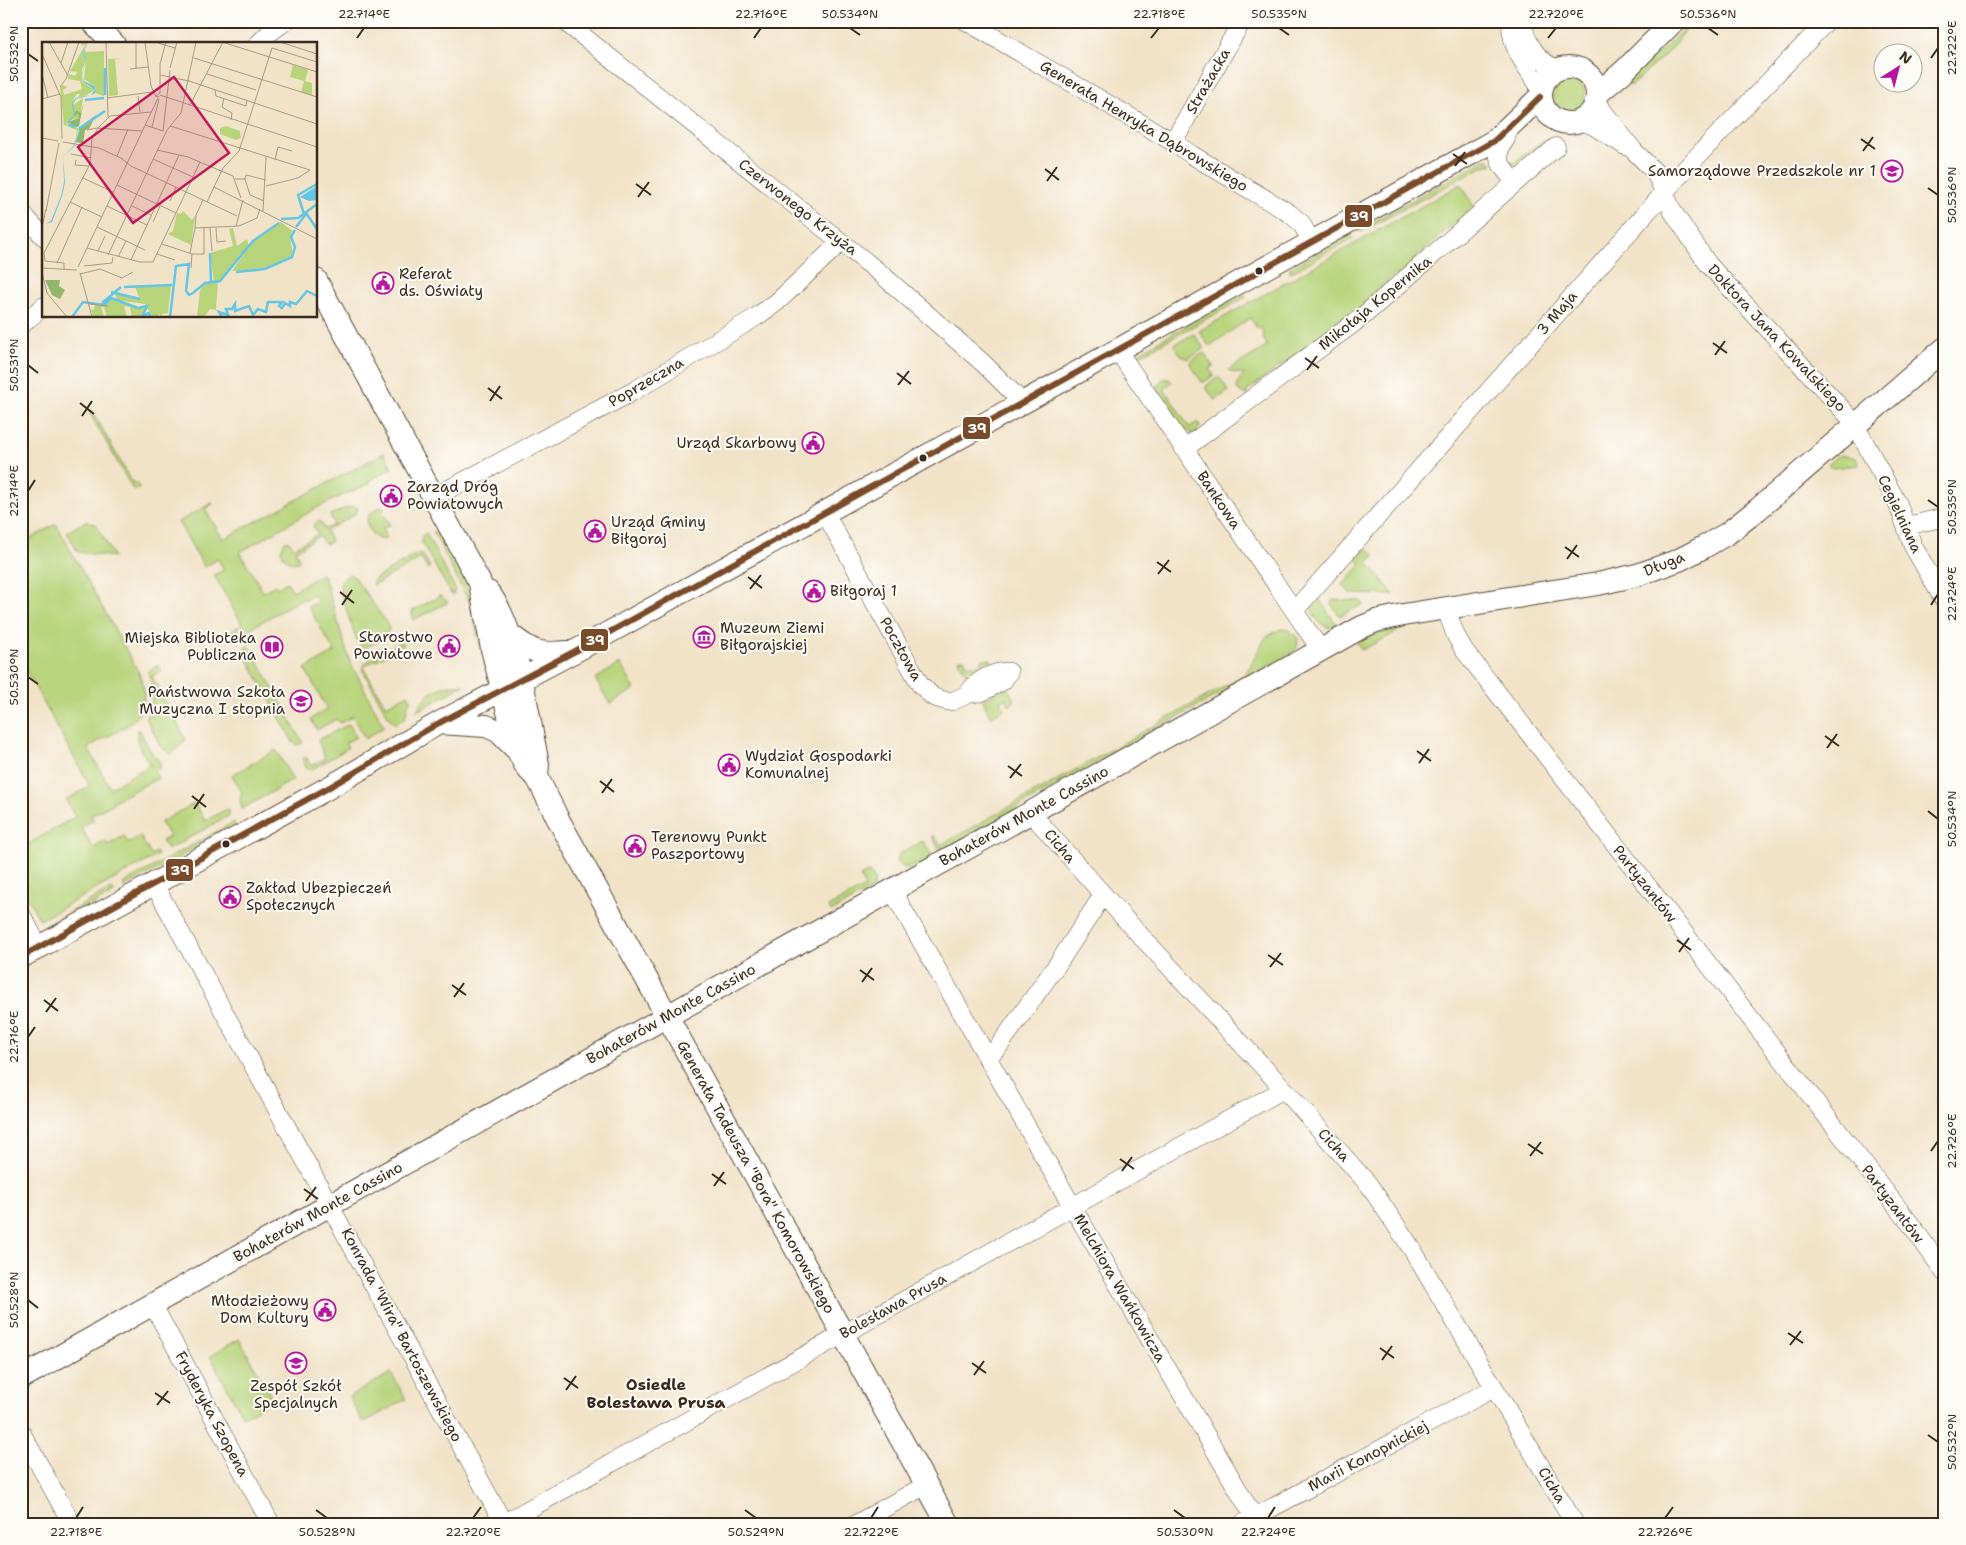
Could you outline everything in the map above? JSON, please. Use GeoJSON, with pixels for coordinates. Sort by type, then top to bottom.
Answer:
{"type":"FeatureCollection","features":[{"type":"Feature","properties":{"kind":"street"},"geometry":{"type":"LineString","coordinates":[[92,21],[112,42]]}},
{"type":"Feature","properties":{"kind":"street"},"geometry":{"type":"LineString","coordinates":[[260,42],[286,21]]}},
{"type":"Feature","properties":{"kind":"street","name":"Czerwonego Krzyża"},"geometry":{"type":"LineString","coordinates":[[564,21],[880,273],[984,364],[1015,394],[1021,404]]}},
{"type":"Feature","properties":{"kind":"street","name":"Generała Henryka Dąbrowskiego"},"geometry":{"type":"LineString","coordinates":[[966,21],[1173,142],[1295,217],[1301,223],[1312,242]]}},
{"type":"Feature","properties":{"kind":"street","name":"Strażacka"},"geometry":{"type":"LineString","coordinates":[[1173,142],[1242,21]]}},
{"type":"Feature","properties":{"kind":"street"},"geometry":{"type":"LineString","coordinates":[[1511,21],[1512,38],[1518,54],[1541,93],[1545,110],[1555,120]]}},
{"type":"Feature","properties":{"kind":"street"},"geometry":{"type":"LineString","coordinates":[[1522,21],[1528,41],[1539,58],[1547,65],[1558,69]]}},
{"type":"Feature","properties":{"kind":"street"},"geometry":{"type":"LineString","coordinates":[[21,914],[30,952],[328,788],[439,723],[574,651],[1312,242],[1500,140],[1544,121],[1555,120],[1571,123],[1581,121],[1591,112],[1597,97],[1674,21]]}},
{"type":"Feature","properties":{"kind":"street","name":"3 Maja"},"geometry":{"type":"LineString","coordinates":[[1294,611],[1664,192],[1725,126],[1828,21]]}},
{"type":"Feature","properties":{"kind":"street"},"geometry":{"type":"LineString","coordinates":[[1515,182],[1499,159],[1500,140],[1541,93],[1544,80],[1550,73],[1569,67],[1585,72],[1593,72],[1644,50]]}},
{"type":"Feature","properties":{"kind":"street"},"geometry":{"type":"LineString","coordinates":[[1585,72],[1595,84],[1597,97]]}},
{"type":"Feature","properties":{"kind":"street","name":"Doktora Jana Kowalskiego"},"geometry":{"type":"LineString","coordinates":[[1597,97],[1603,111],[1634,151],[1655,172],[1673,212],[1708,264],[1838,404],[1855,425]]}},
{"type":"Feature","properties":{"kind":"street","name":"Doktora Jana Kowalskiego"},"geometry":{"type":"LineString","coordinates":[[1581,121],[1592,125],[1634,151]]}},
{"type":"Feature","properties":{"kind":"street","name":"Mikołaja Kopernika"},"geometry":{"type":"LineString","coordinates":[[1184,449],[1362,317],[1556,147]]}},
{"type":"Feature","properties":{"kind":"street"},"geometry":{"type":"LineString","coordinates":[[21,212],[42,235]]}},
{"type":"Feature","properties":{"kind":"street","name":"Poprzeczna"},"geometry":{"type":"LineString","coordinates":[[434,497],[634,391],[756,317],[777,302],[842,242]]}},
{"type":"Feature","properties":{"kind":"street"},"geometry":{"type":"LineString","coordinates":[[318,284],[480,583],[495,602],[508,633],[511,684]]}},
{"type":"Feature","properties":{"kind":"street"},"geometry":{"type":"LineString","coordinates":[[21,326],[42,308]]}},
{"type":"Feature","properties":{"kind":"street","name":"Długa"},"geometry":{"type":"LineString","coordinates":[[1320,649],[1376,621],[1620,579],[1679,560],[1716,540],[1746,519],[1945,348]]}},
{"type":"Feature","properties":{"kind":"street","name":"Bankowa"},"geometry":{"type":"LineString","coordinates":[[1118,350],[1320,649]]}},
{"type":"Feature","properties":{"kind":"street","name":"Cegielniana"},"geometry":{"type":"LineString","coordinates":[[1855,425],[1898,504],[1914,546],[1945,602]]}},
{"type":"Feature","properties":{"kind":"street","name":"Pocztowa"},"geometry":{"type":"LineString","coordinates":[[825,513],[923,688],[933,697],[946,701],[953,701],[968,694]]}},
{"type":"Feature","properties":{"kind":"street"},"geometry":{"type":"LineString","coordinates":[[1907,526],[1945,517]]}},
{"type":"Feature","properties":{"kind":"street"},"geometry":{"type":"LineString","coordinates":[[480,583],[492,649],[511,684]]}},
{"type":"Feature","properties":{"kind":"street","name":"Partyzantów"},"geometry":{"type":"LineString","coordinates":[[1446,608],[1456,636],[1469,657],[1912,1226],[1945,1273]]}},
{"type":"Feature","properties":{"kind":"street"},"geometry":{"type":"LineString","coordinates":[[508,633],[523,646],[532,650],[552,653],[574,651]]}},
{"type":"Feature","properties":{"kind":"street","name":"Bohaterów Monte Cassino"},"geometry":{"type":"LineString","coordinates":[[21,1378],[1320,649]]}},
{"type":"Feature","properties":{"kind":"street","name":"Generała Tadeusza \"Bora\" Komorowskiego"},"geometry":{"type":"LineString","coordinates":[[511,684],[518,751],[526,767],[537,777],[558,819],[948,1524]]}},
{"type":"Feature","properties":{"kind":"street","name":"Generała Tadeusza \"Bora\" Komorowskiego"},"geometry":{"type":"LineString","coordinates":[[511,684],[538,764],[537,777]]}},
{"type":"Feature","properties":{"kind":"street"},"geometry":{"type":"LineString","coordinates":[[439,723],[486,726],[498,732],[518,751]]}},
{"type":"Feature","properties":{"kind":"street","name":"Cicha"},"geometry":{"type":"LineString","coordinates":[[1030,812],[1103,895],[1284,1089],[1352,1165],[1382,1203],[1412,1249],[1575,1524]]}},
{"type":"Feature","properties":{"kind":"street","name":"Konrada \"Wira\" Bartoszewskiego"},"geometry":{"type":"LineString","coordinates":[[154,884],[331,1205],[503,1524]]}},
{"type":"Feature","properties":{"kind":"street","name":"Melchiora Wańkowicza"},"geometry":{"type":"LineString","coordinates":[[892,890],[1248,1520]]}},
{"type":"Feature","properties":{"kind":"street"},"geometry":{"type":"LineString","coordinates":[[987,1058],[999,1046],[1054,970],[1103,895]]}},
{"type":"Feature","properties":{"kind":"street","name":"Bolesława Prusa"},"geometry":{"type":"LineString","coordinates":[[503,1524],[1284,1089]]}},
{"type":"Feature","properties":{"kind":"street","name":"Fryderyka Szopena"},"geometry":{"type":"LineString","coordinates":[[154,1305],[271,1524]]}},
{"type":"Feature","properties":{"kind":"street","name":"Marii Konopnickiej"},"geometry":{"type":"LineString","coordinates":[[1248,1520],[1494,1388]]}},
{"type":"Feature","properties":{"kind":"street"},"geometry":{"type":"LineString","coordinates":[[21,1432],[72,1524]]}},
{"type":"Feature","properties":{"kind":"street"},"geometry":{"type":"LineString","coordinates":[[856,1524],[926,1485]]}},
{"type":"Feature","properties":{"kind":"green space"},"geometry":{"type":"Polygon","coordinates":[[[1690,21],[1693,21],[1669,51],[1631,86],[1626,79],[1667,46],[1690,21]]]}},
{"type":"Feature","properties":{"kind":"green space"},"geometry":{"type":"Polygon","coordinates":[[[1569,79],[1580,84],[1585,95],[1580,106],[1569,111],[1558,106],[1553,95],[1558,84],[1569,79]]]}},
{"type":"Feature","properties":{"kind":"green space"},"geometry":{"type":"Polygon","coordinates":[[[1552,140],[1518,169],[1515,170],[1511,165],[1542,141],[1552,140]]]}},
{"type":"Feature","properties":{"kind":"green space"},"geometry":{"type":"Polygon","coordinates":[[[1488,160],[1493,164],[1484,166],[1361,232],[1360,229],[1488,160]]]}},
{"type":"Feature","properties":{"kind":"green space"},"geometry":{"type":"Polygon","coordinates":[[[1461,184],[1476,210],[1474,213],[1467,212],[1414,259],[1414,267],[1404,275],[1394,275],[1364,302],[1364,310],[1354,318],[1347,316],[1247,391],[1247,396],[1237,390],[1238,382],[1244,374],[1228,370],[1267,345],[1263,338],[1264,333],[1259,327],[1257,328],[1250,318],[1211,345],[1208,345],[1199,331],[1461,184]]]}},
{"type":"Feature","properties":{"kind":"green space"},"geometry":{"type":"Polygon","coordinates":[[[1350,235],[1353,238],[1290,273],[1290,268],[1350,235]]]}},
{"type":"Feature","properties":{"kind":"green space"},"geometry":{"type":"Polygon","coordinates":[[[1240,295],[1246,297],[1137,357],[1140,352],[1240,295]]]}},
{"type":"Feature","properties":{"kind":"green space"},"geometry":{"type":"Polygon","coordinates":[[[1194,334],[1203,349],[1188,359],[1178,351],[1175,344],[1194,334]]]}},
{"type":"Feature","properties":{"kind":"green space"},"geometry":{"type":"Polygon","coordinates":[[[1203,353],[1213,366],[1210,370],[1214,376],[1202,382],[1190,362],[1203,353]]]}},
{"type":"Feature","properties":{"kind":"green space"},"geometry":{"type":"Polygon","coordinates":[[[1219,377],[1229,391],[1215,400],[1206,388],[1207,385],[1219,377]]]}},
{"type":"Feature","properties":{"kind":"green space"},"geometry":{"type":"Polygon","coordinates":[[[1163,379],[1169,379],[1172,382],[1164,389],[1189,427],[1198,422],[1200,427],[1194,435],[1181,426],[1156,387],[1163,379]]]}},
{"type":"Feature","properties":{"kind":"green space"},"geometry":{"type":"Polygon","coordinates":[[[88,410],[95,416],[132,482],[137,484],[139,488],[134,490],[132,488],[88,410]]]}},
{"type":"Feature","properties":{"kind":"green space"},"geometry":{"type":"Polygon","coordinates":[[[384,453],[392,468],[369,481],[370,483],[320,506],[240,552],[263,592],[275,585],[278,588],[287,582],[293,591],[321,574],[324,576],[349,659],[384,727],[365,739],[353,716],[340,723],[336,719],[317,730],[311,719],[327,709],[305,669],[335,652],[308,607],[318,601],[314,595],[304,600],[303,598],[232,639],[230,638],[228,633],[242,624],[214,575],[224,570],[218,559],[205,568],[178,522],[212,503],[205,509],[223,539],[384,453]]]}},
{"type":"Feature","properties":{"kind":"green space"},"geometry":{"type":"Polygon","coordinates":[[[1844,455],[1856,458],[1859,465],[1832,468],[1828,464],[1836,457],[1844,455]]]}},
{"type":"Feature","properties":{"kind":"green space"},"geometry":{"type":"Polygon","coordinates":[[[352,506],[358,508],[355,514],[326,531],[331,540],[330,543],[325,544],[319,536],[295,551],[299,559],[298,562],[292,562],[285,558],[281,550],[285,541],[289,541],[294,548],[318,534],[313,526],[318,521],[325,529],[334,525],[330,515],[352,506]]]}},
{"type":"Feature","properties":{"kind":"green space"},"geometry":{"type":"Polygon","coordinates":[[[382,506],[384,509],[382,511],[390,525],[382,529],[386,537],[383,540],[372,534],[367,521],[369,514],[382,506]]]}},
{"type":"Feature","properties":{"kind":"green space"},"geometry":{"type":"Polygon","coordinates":[[[86,521],[96,524],[114,557],[78,552],[67,532],[86,521]]]}},
{"type":"Feature","properties":{"kind":"green space"},"geometry":{"type":"Polygon","coordinates":[[[56,524],[139,673],[143,689],[143,703],[139,713],[132,721],[88,748],[110,788],[150,765],[138,743],[139,729],[151,752],[161,763],[161,767],[154,771],[158,778],[91,815],[93,820],[81,827],[93,848],[106,841],[108,845],[124,836],[128,843],[140,836],[151,855],[156,852],[158,855],[40,920],[21,886],[21,848],[75,817],[66,800],[90,786],[21,662],[21,544],[56,524]]]}},
{"type":"Feature","properties":{"kind":"green space"},"geometry":{"type":"Polygon","coordinates":[[[433,531],[442,538],[459,565],[466,582],[483,646],[480,645],[470,604],[433,531]]]}},
{"type":"Feature","properties":{"kind":"green space"},"geometry":{"type":"Polygon","coordinates":[[[426,533],[455,589],[453,595],[421,541],[422,536],[426,533]]]}},
{"type":"Feature","properties":{"kind":"green space"},"geometry":{"type":"Polygon","coordinates":[[[1361,550],[1370,550],[1374,554],[1368,563],[1394,595],[1351,594],[1343,585],[1361,565],[1356,556],[1361,550]]]}},
{"type":"Feature","properties":{"kind":"green space"},"geometry":{"type":"Polygon","coordinates":[[[419,553],[423,555],[430,567],[427,568],[421,558],[374,585],[372,583],[376,578],[419,553]]]}},
{"type":"Feature","properties":{"kind":"green space"},"geometry":{"type":"Polygon","coordinates":[[[349,574],[354,577],[389,629],[385,637],[367,647],[361,646],[357,642],[340,590],[341,582],[349,574]]]}},
{"type":"Feature","properties":{"kind":"green space"},"geometry":{"type":"Polygon","coordinates":[[[440,596],[447,603],[413,620],[412,611],[440,596]]]}},
{"type":"Feature","properties":{"kind":"green space"},"geometry":{"type":"Polygon","coordinates":[[[1317,597],[1338,627],[1325,626],[1315,616],[1312,607],[1317,597]]]}},
{"type":"Feature","properties":{"kind":"green space"},"geometry":{"type":"Polygon","coordinates":[[[1332,600],[1361,601],[1364,604],[1340,616],[1331,604],[1332,600]]]}},
{"type":"Feature","properties":{"kind":"green space"},"geometry":{"type":"Polygon","coordinates":[[[1408,626],[1361,650],[1357,642],[1375,634],[1408,626]]]}},
{"type":"Feature","properties":{"kind":"green space"},"geometry":{"type":"Polygon","coordinates":[[[1281,629],[1290,630],[1298,638],[1297,647],[1292,653],[940,851],[933,835],[941,845],[1245,675],[1266,637],[1281,629]]]}},
{"type":"Feature","properties":{"kind":"green space"},"geometry":{"type":"Polygon","coordinates":[[[399,643],[404,645],[363,667],[366,662],[399,643]]]}},
{"type":"Feature","properties":{"kind":"green space"},"geometry":{"type":"Polygon","coordinates":[[[246,646],[250,647],[303,743],[296,745],[293,742],[244,652],[243,648],[246,646]]]}},
{"type":"Feature","properties":{"kind":"green space"},"geometry":{"type":"Polygon","coordinates":[[[958,659],[965,659],[967,665],[980,665],[983,659],[990,659],[995,666],[970,680],[958,659]]]}},
{"type":"Feature","properties":{"kind":"green space"},"geometry":{"type":"Polygon","coordinates":[[[620,664],[635,689],[610,704],[595,679],[620,664]]]}},
{"type":"Feature","properties":{"kind":"green space"},"geometry":{"type":"Polygon","coordinates":[[[158,665],[161,671],[152,676],[186,740],[172,754],[161,747],[146,718],[151,707],[153,695],[148,671],[158,665]]]}},
{"type":"Feature","properties":{"kind":"green space"},"geometry":{"type":"Polygon","coordinates":[[[363,667],[386,706],[408,694],[411,699],[405,718],[396,724],[389,718],[362,669],[363,667]]]}},
{"type":"Feature","properties":{"kind":"green space"},"geometry":{"type":"Polygon","coordinates":[[[451,685],[464,685],[416,712],[430,694],[439,688],[451,685]]]}},
{"type":"Feature","properties":{"kind":"green space"},"geometry":{"type":"Polygon","coordinates":[[[1006,687],[1015,700],[1010,706],[1006,698],[1000,701],[1004,709],[990,717],[983,700],[1006,687]]]}},
{"type":"Feature","properties":{"kind":"green space"},"geometry":{"type":"Polygon","coordinates":[[[349,724],[356,737],[345,743],[348,748],[311,770],[307,769],[303,758],[307,758],[311,766],[325,758],[318,740],[349,724]]]}},
{"type":"Feature","properties":{"kind":"green space"},"geometry":{"type":"Polygon","coordinates":[[[276,750],[293,780],[242,809],[240,798],[242,792],[232,775],[276,750]]]}},
{"type":"Feature","properties":{"kind":"green space"},"geometry":{"type":"Polygon","coordinates":[[[195,803],[205,821],[227,809],[230,815],[167,850],[162,841],[169,837],[161,822],[195,803]]]}},
{"type":"Feature","properties":{"kind":"green space"},"geometry":{"type":"Polygon","coordinates":[[[234,822],[235,826],[124,888],[124,883],[234,822]]]}},
{"type":"Feature","properties":{"kind":"green space"},"geometry":{"type":"Polygon","coordinates":[[[923,841],[932,856],[913,867],[908,868],[900,865],[897,860],[899,854],[923,841]]]}},
{"type":"Feature","properties":{"kind":"green space"},"geometry":{"type":"Polygon","coordinates":[[[867,873],[872,875],[875,881],[872,889],[831,912],[828,907],[865,887],[860,877],[867,873]]]}},
{"type":"Feature","properties":{"kind":"green space"},"geometry":{"type":"Polygon","coordinates":[[[111,889],[115,892],[49,929],[41,928],[111,889]]]}},
{"type":"Feature","properties":{"kind":"green space"},"geometry":{"type":"Polygon","coordinates":[[[239,1339],[273,1400],[243,1417],[210,1356],[239,1339]]]}},
{"type":"Feature","properties":{"kind":"green space"},"geometry":{"type":"Polygon","coordinates":[[[391,1373],[406,1399],[363,1423],[349,1397],[391,1373]]]}},
{"type":"Feature","properties":{"kind":"transit line","name":"39"},"geometry":{"type":"LineString","coordinates":[[21,957],[328,788],[439,723],[581,648],[1494,141],[1540,97]]}},
{"type":"Feature","properties":{"kind":"place","name":"Samorządowe Przedszkole nr 1"},"geometry":{"type":"Point","coordinates":[1892,171]}},
{"type":"Feature","properties":{"kind":"place","name":"Referat ds. Oświaty"},"geometry":{"type":"Point","coordinates":[383,283]}},
{"type":"Feature","properties":{"kind":"place","name":"Urząd Skarbowy"},"geometry":{"type":"Point","coordinates":[813,443]}},
{"type":"Feature","properties":{"kind":"place","name":"Zarząd Dróg Powiatowych"},"geometry":{"type":"Point","coordinates":[391,496]}},
{"type":"Feature","properties":{"kind":"place","name":"Urząd Gminy Biłgoraj"},"geometry":{"type":"Point","coordinates":[595,531]}},
{"type":"Feature","properties":{"kind":"place","name":"Biłgoraj 1"},"geometry":{"type":"Point","coordinates":[814,591]}},
{"type":"Feature","properties":{"kind":"place","name":"Muzeum Ziemi Biłgorajskiej"},"geometry":{"type":"Point","coordinates":[704,637]}},
{"type":"Feature","properties":{"kind":"place","name":"Starostwo Powiatowe"},"geometry":{"type":"Point","coordinates":[449,646]}},
{"type":"Feature","properties":{"kind":"place","name":"Miejska Biblioteka Publiczna"},"geometry":{"type":"Point","coordinates":[272,647]}},
{"type":"Feature","properties":{"kind":"place","name":"Państwowa Szkoła Muzyczna I stopnia"},"geometry":{"type":"Point","coordinates":[301,701]}},
{"type":"Feature","properties":{"kind":"place","name":"Wydział Gospodarki Komunalnej"},"geometry":{"type":"Point","coordinates":[729,765]}},
{"type":"Feature","properties":{"kind":"place","name":"Terenowy Punkt Paszportowy"},"geometry":{"type":"Point","coordinates":[635,846]}},
{"type":"Feature","properties":{"kind":"place","name":"Zakład Ubezpieczeń Społecznych"},"geometry":{"type":"Point","coordinates":[230,897]}},
{"type":"Feature","properties":{"kind":"place","name":"Młodzieżowy Dom Kultury"},"geometry":{"type":"Point","coordinates":[325,1310]}},
{"type":"Feature","properties":{"kind":"place","name":"Zespół Szkół Specjalnych"},"geometry":{"type":"Point","coordinates":[296,1363]}},
{"type":"Feature","properties":{"kind":"district","name":"Osiedle Bolesława Prusa"},"geometry":{"type":"Point","coordinates":[656,1393]}}]}
